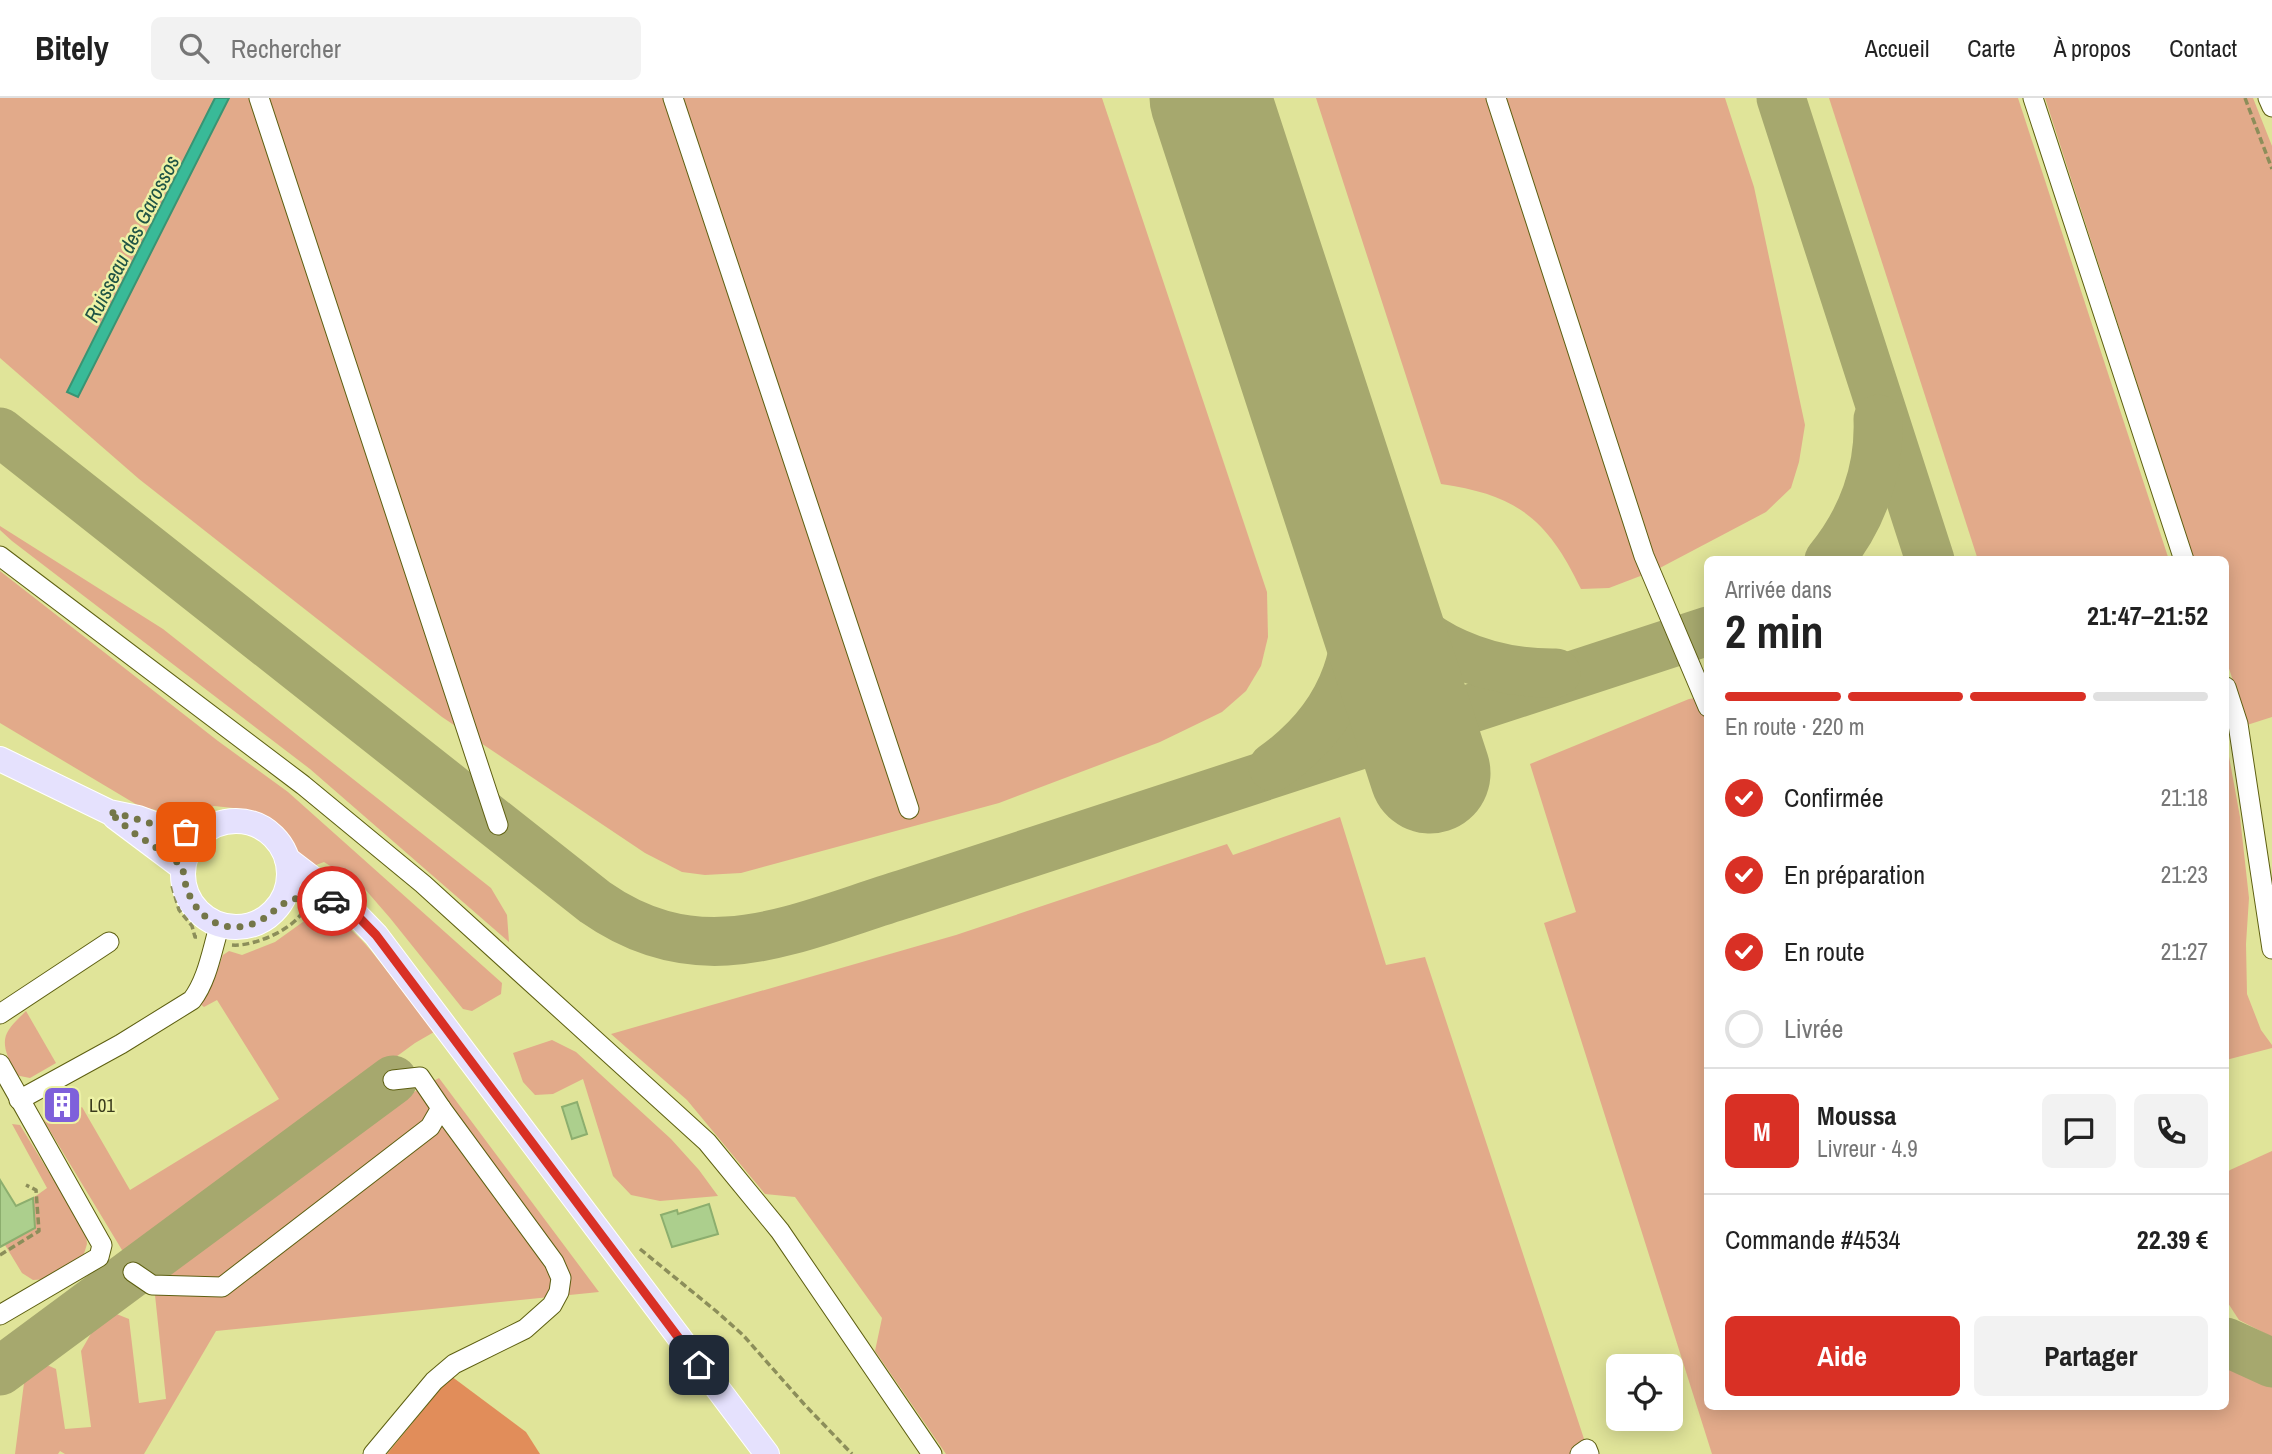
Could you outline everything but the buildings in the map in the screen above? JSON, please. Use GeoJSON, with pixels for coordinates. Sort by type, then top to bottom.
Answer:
{"type":"FeatureCollection","features":[{"type":"Feature","properties":{"kind":"main road"},"geometry":{"type":"LineString","coordinates":[[0,759],[109,812],[138,818],[170,830],[203,832]]}},
{"type":"Feature","properties":{"kind":"main road"},"geometry":{"type":"LineString","coordinates":[[109,812],[131,831],[176,861],[176,871],[184,883],[188,897],[218,932],[252,924],[293,899],[307,897],[346,904]]}},
{"type":"Feature","properties":{"kind":"main road"},"geometry":{"type":"LineString","coordinates":[[176,871],[193,842],[203,832],[230,821],[259,826],[271,834],[287,859],[288,883],[278,906]]}},
{"type":"Feature","properties":{"kind":"main road"},"geometry":{"type":"LineString","coordinates":[[287,859],[365,921],[767,1454]]}},
{"type":"Feature","properties":{"kind":"street"},"geometry":{"type":"LineString","coordinates":[[259,98],[498,825]]}},
{"type":"Feature","properties":{"kind":"street"},"geometry":{"type":"LineString","coordinates":[[673,98],[909,810]]}},
{"type":"Feature","properties":{"kind":"street"},"geometry":{"type":"LineString","coordinates":[[1496,98],[1644,556],[1704,698]]}},
{"type":"Feature","properties":{"kind":"street"},"geometry":{"type":"LineString","coordinates":[[2033,98],[2183,556]]}},
{"type":"Feature","properties":{"kind":"street"},"geometry":{"type":"LineString","coordinates":[[2268,98],[2272,107]]}},
{"type":"Feature","properties":{"kind":"street"},"geometry":{"type":"LineString","coordinates":[[0,556],[303,785],[413,876],[707,1142],[780,1231],[932,1454]]}},
{"type":"Feature","properties":{"kind":"street"},"geometry":{"type":"LineString","coordinates":[[2229,696],[2238,724],[2272,949]]}},
{"type":"Feature","properties":{"kind":"street"},"geometry":{"type":"LineString","coordinates":[[19,1100],[121,1044],[192,1000],[206,973],[218,932]]}},
{"type":"Feature","properties":{"kind":"street"},"geometry":{"type":"LineString","coordinates":[[0,1014],[109,942]]}},
{"type":"Feature","properties":{"kind":"street"},"geometry":{"type":"LineString","coordinates":[[0,1064],[102,1245],[99,1257],[0,1315]]}},
{"type":"Feature","properties":{"kind":"street"},"geometry":{"type":"LineString","coordinates":[[373,1454],[434,1381],[454,1364],[525,1329],[552,1305],[559,1293],[561,1278],[554,1262],[420,1077],[393,1080]]}},
{"type":"Feature","properties":{"kind":"street"},"geometry":{"type":"LineString","coordinates":[[133,1272],[152,1284],[222,1287],[430,1127],[441,1108]]}},
{"type":"Feature","properties":{"kind":"street"},"geometry":{"type":"LineString","coordinates":[[1580,1454],[1587,1449],[1589,1454]]}},
{"type":"Feature","properties":{"kind":"path"},"geometry":{"type":"LineString","coordinates":[[2245,98],[2272,169]]}},
{"type":"Feature","properties":{"kind":"path"},"geometry":{"type":"LineString","coordinates":[[176,871],[179,910],[192,926],[195,937],[218,932],[234,946],[247,946],[272,936],[304,911],[307,897]]}},
{"type":"Feature","properties":{"kind":"path"},"geometry":{"type":"LineString","coordinates":[[0,1255],[39,1231],[36,1190],[26,1185]]}},
{"type":"Feature","properties":{"kind":"path"},"geometry":{"type":"LineString","coordinates":[[637,1247],[743,1335],[804,1405],[852,1454]]}},
{"type":"Feature","properties":{"kind":"shaded area"},"geometry":{"type":"Polygon","coordinates":[[[0,98],[1102,98],[1267,592],[1268,637],[1261,666],[1246,691],[1222,712],[1160,742],[999,803],[741,873],[705,875],[682,872],[645,853],[442,717],[139,479],[0,358],[0,98]]]}},
{"type":"Feature","properties":{"kind":"shaded area"},"geometry":{"type":"Polygon","coordinates":[[[1316,98],[1725,98],[1754,187],[1805,425],[1799,462],[1791,488],[1766,512],[1656,570],[1609,588],[1581,589],[1556,545],[1528,515],[1491,495],[1441,484],[1316,98]]]}},
{"type":"Feature","properties":{"kind":"shaded area"},"geometry":{"type":"Polygon","coordinates":[[[1829,98],[2018,98],[2168,556],[1977,556],[1829,98]]]}},
{"type":"Feature","properties":{"kind":"shaded area"},"geometry":{"type":"Polygon","coordinates":[[[2045,98],[2253,98],[2272,146],[2272,717],[2247,725],[2229,668],[2229,556],[2193,556],[2045,98]]]}},
{"type":"Feature","properties":{"kind":"shaded area"},"geometry":{"type":"Polygon","coordinates":[[[0,526],[163,629],[491,888],[507,915],[509,942],[310,769],[12,541],[0,530],[0,526]]]}},
{"type":"Feature","properties":{"kind":"shaded area"},"geometry":{"type":"Polygon","coordinates":[[[0,571],[218,741],[288,792],[502,983],[501,994],[472,1011],[463,1009],[364,888],[324,862],[310,871],[301,863],[284,834],[266,817],[243,809],[214,806],[188,815],[139,806],[0,723],[0,571]]]}},
{"type":"Feature","properties":{"kind":"shaded area"},"geometry":{"type":"Polygon","coordinates":[[[1704,697],[1704,1410],[2229,1410],[2229,1362],[2272,1385],[2272,1454],[1712,1454],[1683,1362],[1683,1354],[1680,1354],[1544,923],[1576,912],[1530,764],[1689,699],[1704,697]]]}},
{"type":"Feature","properties":{"kind":"shaded area"},"geometry":{"type":"Polygon","coordinates":[[[2229,756],[2240,817],[2249,898],[2247,994],[2261,1030],[2272,1048],[2229,1059],[2229,756]]]}},
{"type":"Feature","properties":{"kind":"shaded area"},"geometry":{"type":"Polygon","coordinates":[[[1340,817],[1386,965],[1425,957],[1589,1454],[946,1454],[875,1351],[882,1318],[795,1197],[765,1194],[687,1100],[611,1034],[956,935],[1227,844],[1233,855],[1340,817]]]}},
{"type":"Feature","properties":{"kind":"shaded area"},"geometry":{"type":"Polygon","coordinates":[[[309,910],[335,919],[356,934],[434,1032],[415,1043],[125,1255],[44,1121],[50,1104],[60,1120],[82,1107],[130,1190],[279,1099],[217,1000],[204,1007],[199,1003],[211,986],[223,955],[229,951],[242,955],[275,942],[307,919],[309,910]]]}},
{"type":"Feature","properties":{"kind":"shaded area"},"geometry":{"type":"Polygon","coordinates":[[[26,1011],[56,1063],[30,1078],[15,1075],[5,1046],[11,1026],[26,1011]]]}},
{"type":"Feature","properties":{"kind":"shaded area"},"geometry":{"type":"Polygon","coordinates":[[[552,1040],[576,1052],[671,1139],[718,1196],[660,1201],[631,1195],[613,1176],[583,1079],[553,1094],[535,1095],[523,1082],[513,1053],[552,1040]]]}},
{"type":"Feature","properties":{"kind":"shaded area"},"geometry":{"type":"Polygon","coordinates":[[[439,1078],[599,1292],[216,1331],[144,1454],[65,1454],[60,1451],[58,1454],[15,1454],[24,1383],[47,1365],[56,1369],[65,1429],[91,1427],[81,1351],[93,1330],[114,1313],[129,1319],[139,1403],[166,1399],[155,1295],[163,1277],[389,1106],[439,1078]]]}},
{"type":"Feature","properties":{"kind":"shaded area"},"geometry":{"type":"Polygon","coordinates":[[[12,1124],[20,1125],[86,1233],[87,1244],[83,1257],[48,1279],[33,1280],[22,1273],[5,1245],[35,1228],[33,1198],[47,1188],[12,1124]]]}},
{"type":"Feature","properties":{"kind":"shaded area"},"geometry":{"type":"Polygon","coordinates":[[[2272,1151],[2272,1337],[2239,1320],[2229,1305],[2230,1170],[2272,1151]]]}},
{"type":"Feature","properties":{"kind":"shaded area"},"geometry":{"type":"Polygon","coordinates":[[[451,1376],[526,1432],[540,1454],[387,1454],[451,1376]]]}},
{"type":"Feature","properties":{"kind":"water"},"geometry":{"type":"Polygon","coordinates":[[[215,98],[229,98],[78,397],[67,392],[215,98]]]}},
{"type":"Feature","properties":{"kind":"taxiway"},"geometry":{"type":"LineString","coordinates":[[1781,98],[1929,556]]}},
{"type":"Feature","properties":{"kind":"taxiway"},"geometry":{"type":"LineString","coordinates":[[1832,556],[1860,512],[1867,494],[1876,457],[1878,419]]}},
{"type":"Feature","properties":{"kind":"taxiway"},"geometry":{"type":"LineString","coordinates":[[0,432],[595,902],[634,925],[673,937],[711,941],[748,939],[824,920],[1704,632]]}},
{"type":"Feature","properties":{"kind":"taxiway"},"geometry":{"type":"LineString","coordinates":[[1359,556],[1378,589],[1395,609],[1434,641],[1480,662],[1530,672],[1556,673]]}},
{"type":"Feature","properties":{"kind":"taxiway"},"geometry":{"type":"LineString","coordinates":[[1273,767],[1299,746],[1320,723],[1336,700],[1347,674],[1358,619],[1359,556]]}},
{"type":"Feature","properties":{"kind":"taxiway"},"geometry":{"type":"LineString","coordinates":[[0,1371],[393,1080]]}},
{"type":"Feature","properties":{"kind":"taxiway"},"geometry":{"type":"LineString","coordinates":[[2229,1343],[2272,1363]]}},
{"type":"Feature","properties":{"kind":"runway"},"geometry":{"type":"LineString","coordinates":[[1210,98],[1430,773]]}},
{"type":"Feature","properties":{"kind":"way so far"},"geometry":{"type":"LineString","coordinates":[[186,832],[109,812],[183,868],[188,897],[196,909],[220,924],[236,927],[252,924],[293,899],[307,897],[332,901]]}},
{"type":"Feature","properties":{"kind":"place","name":"L01"},"geometry":{"type":"Point","coordinates":[62,1105]}},
{"type":"Feature","properties":{"kind":"route"},"geometry":{"type":"LineString","coordinates":[[332,901],[346,904],[365,921],[699,1365]]}},
{"type":"Feature","properties":{"kind":"water label","name":"Ruisseau des Garossos"},"geometry":{"type":"Point","coordinates":[132,239]}}]}
